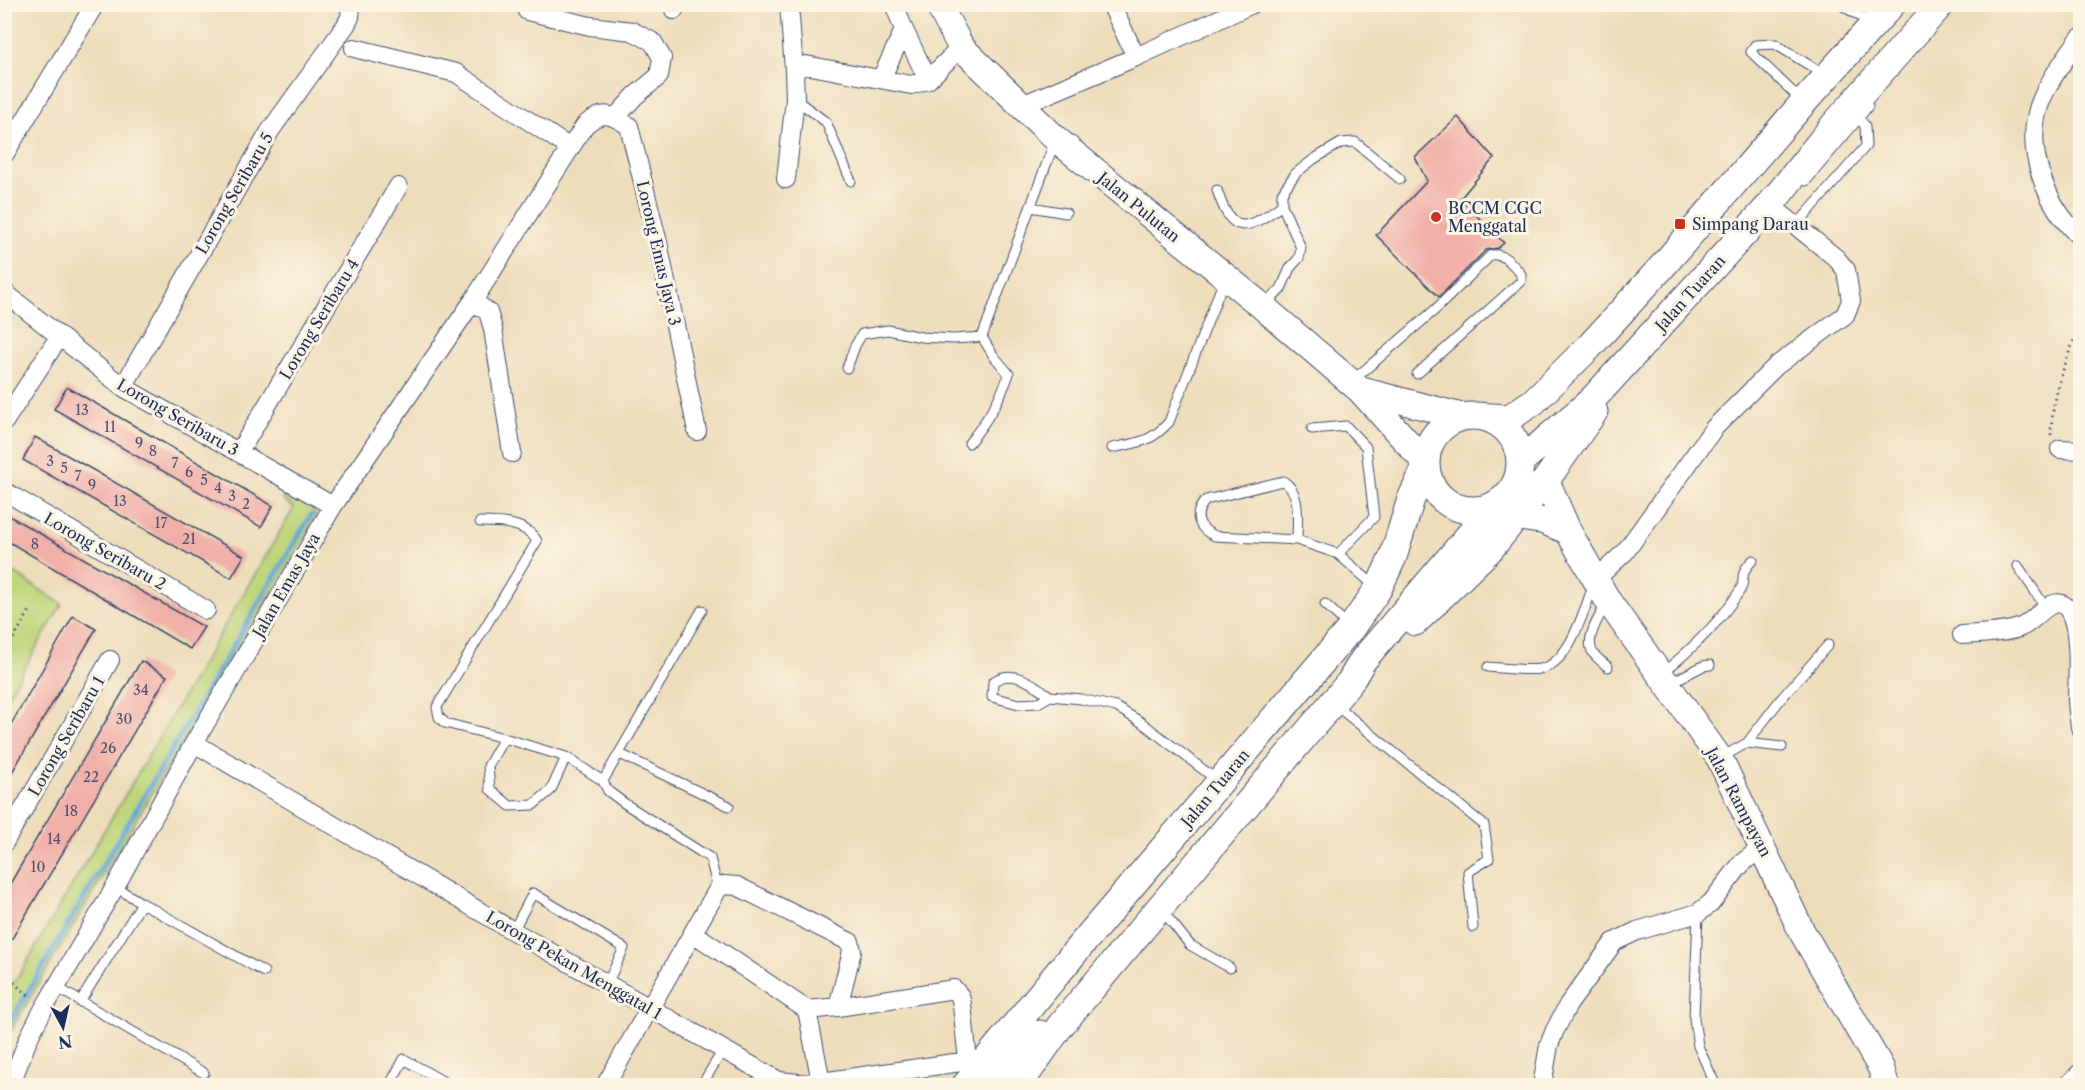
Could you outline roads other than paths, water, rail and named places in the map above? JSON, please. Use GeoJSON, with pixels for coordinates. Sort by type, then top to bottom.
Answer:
{"type":"FeatureCollection","features":[{"type":"Feature","properties":{"kind":"main road"},"geometry":{"type":"LineString","coordinates":[[1505,511],[1471,511],[1449,504],[1433,488],[1428,478],[1426,464],[1427,451],[1437,433],[1445,426],[1469,416],[1509,418],[1533,402],[1589,347],[1653,277],[1892,4]]}},
{"type":"Feature","properties":{"kind":"main road","name":"Jalan Tuaran"},"geometry":{"type":"LineString","coordinates":[[1521,461],[1592,401],[1779,207],[1834,125],[1941,4]]}},
{"type":"Feature","properties":{"kind":"main road"},"geometry":{"type":"LineString","coordinates":[[1018,1086],[1060,1026],[1350,682],[1363,660],[1505,511],[1546,480],[1598,407],[1613,377]]}},
{"type":"Feature","properties":{"kind":"main road"},"geometry":{"type":"LineString","coordinates":[[1469,416],[1492,420],[1507,429],[1517,444],[1521,461],[1520,473],[1507,496],[1505,511]]}},
{"type":"Feature","properties":{"kind":"main road","name":"Jalan Tuaran"},"geometry":{"type":"LineString","coordinates":[[976,1075],[1075,952],[1351,628],[1378,589],[1393,557],[1411,499],[1426,464]]}},
{"type":"Feature","properties":{"kind":"main road"},"geometry":{"type":"LineString","coordinates":[[1075,952],[1065,972],[1068,980],[1072,982],[1080,980],[1310,708],[1332,703]]}},
{"type":"Feature","properties":{"kind":"main road"},"geometry":{"type":"LineString","coordinates":[[976,1075],[1031,1038],[1060,1026]]}},
{"type":"Feature","properties":{"kind":"street"},"geometry":{"type":"LineString","coordinates":[[4,155],[95,4]]}},
{"type":"Feature","properties":{"kind":"street","name":"Lorong Seribaru 5"},"geometry":{"type":"LineString","coordinates":[[123,387],[270,131],[346,25],[350,17],[351,4]]}},
{"type":"Feature","properties":{"kind":"street"},"geometry":{"type":"LineString","coordinates":[[786,179],[795,99],[789,4]]}},
{"type":"Feature","properties":{"kind":"street"},"geometry":{"type":"LineString","coordinates":[[894,4],[928,80]]}},
{"type":"Feature","properties":{"kind":"street","name":"Jalan Pulutan"},"geometry":{"type":"LineString","coordinates":[[938,4],[961,47],[1056,138],[1263,307],[1355,387],[1426,464]]}},
{"type":"Feature","properties":{"kind":"street"},"geometry":{"type":"LineString","coordinates":[[1112,4],[1136,57]]}},
{"type":"Feature","properties":{"kind":"street"},"geometry":{"type":"LineString","coordinates":[[1022,105],[1136,57],[1252,4]]}},
{"type":"Feature","properties":{"kind":"street"},"geometry":{"type":"LineString","coordinates":[[527,11],[590,26],[632,31],[653,42],[662,58],[659,76],[635,96],[616,117]]}},
{"type":"Feature","properties":{"kind":"street"},"geometry":{"type":"LineString","coordinates":[[881,79],[904,30]]}},
{"type":"Feature","properties":{"kind":"street"},"geometry":{"type":"LineString","coordinates":[[2080,38],[2057,70],[2040,105],[2036,131],[2037,160],[2047,191],[2066,222],[2080,237]]}},
{"type":"Feature","properties":{"kind":"street"},"geometry":{"type":"LineString","coordinates":[[794,70],[806,65],[911,85],[928,80],[961,47]]}},
{"type":"Feature","properties":{"kind":"street"},"geometry":{"type":"LineString","coordinates":[[354,48],[456,73],[570,148]]}},
{"type":"Feature","properties":{"kind":"street","name":"Jalan Emas Jaya"},"geometry":{"type":"LineString","coordinates":[[10,1086],[11,1071],[56,987],[116,887],[194,743],[333,506],[473,301],[585,124],[594,117],[604,114],[616,117]]}},
{"type":"Feature","properties":{"kind":"street","name":"Lorong Emas Jaya 3"},"geometry":{"type":"LineString","coordinates":[[616,117],[629,126],[658,243],[697,431]]}},
{"type":"Feature","properties":{"kind":"street","name":"Lorong Seribaru 4"},"geometry":{"type":"LineString","coordinates":[[239,452],[398,187]]}},
{"type":"Feature","properties":{"kind":"street"},"geometry":{"type":"LineString","coordinates":[[1602,590],[1625,552],[1714,428],[1776,366],[1845,315],[1851,301],[1846,270],[1836,258],[1796,226],[1779,207]]}},
{"type":"Feature","properties":{"kind":"street","name":"Lorong Seribaru 3"},"geometry":{"type":"LineString","coordinates":[[4,292],[123,387],[333,506]]}},
{"type":"Feature","properties":{"kind":"street"},"geometry":{"type":"LineString","coordinates":[[473,301],[488,312],[493,329],[512,453]]}},
{"type":"Feature","properties":{"kind":"street"},"geometry":{"type":"LineString","coordinates":[[4,422],[59,337]]}},
{"type":"Feature","properties":{"kind":"street","name":"Jalan Pulutan"},"geometry":{"type":"LineString","coordinates":[[1355,387],[1469,416]]}},
{"type":"Feature","properties":{"kind":"street"},"geometry":{"type":"LineString","coordinates":[[2060,449],[2080,450]]}},
{"type":"Feature","properties":{"kind":"street","name":"Jalan Rampayan"},"geometry":{"type":"LineString","coordinates":[[1546,480],[1568,531],[1602,590],[1720,759],[1801,930],[1881,1068],[1886,1086]]}},
{"type":"Feature","properties":{"kind":"street","name":"Lorong Seribaru 2"},"geometry":{"type":"LineString","coordinates":[[4,491],[206,610]]}},
{"type":"Feature","properties":{"kind":"street"},"geometry":{"type":"LineString","coordinates":[[1505,511],[1543,521],[1568,531]]}},
{"type":"Feature","properties":{"kind":"street"},"geometry":{"type":"LineString","coordinates":[[1962,635],[2021,627],[2055,603],[2063,605],[2071,612],[2075,622],[2078,658],[2077,703],[2080,727]]}},
{"type":"Feature","properties":{"kind":"street","name":"Lorong Seribaru 1"},"geometry":{"type":"LineString","coordinates":[[4,843],[110,660]]}},
{"type":"Feature","properties":{"kind":"street","name":"Lorong Pekan Menggatal 1"},"geometry":{"type":"LineString","coordinates":[[194,743],[513,931],[779,1081],[842,1082],[976,1075]]}},
{"type":"Feature","properties":{"kind":"street"},"geometry":{"type":"LineString","coordinates":[[1542,1086],[1549,1046],[1555,1030],[1568,1005],[1614,942],[1637,931],[1698,913],[1711,903],[1742,863],[1763,847]]}},
{"type":"Feature","properties":{"kind":"street"},"geometry":{"type":"LineString","coordinates":[[605,1086],[718,888],[724,885],[737,886],[850,942],[852,951],[838,1007]]}},
{"type":"Feature","properties":{"kind":"street"},"geometry":{"type":"LineString","coordinates":[[693,933],[807,1010],[954,989],[960,996],[976,1075]]}},
{"type":"Feature","properties":{"kind":"street"},"geometry":{"type":"LineString","coordinates":[[807,1010],[821,1082]]}},
{"type":"Feature","properties":{"kind":"street"},"geometry":{"type":"LineString","coordinates":[[2067,1086],[2080,1073]]}},
{"type":"Feature","properties":{"kind":"lane"},"geometry":{"type":"LineString","coordinates":[[1840,4],[1874,26]]}},
{"type":"Feature","properties":{"kind":"lane"},"geometry":{"type":"LineString","coordinates":[[1803,103],[1751,52],[1755,45],[1775,44],[1827,77]]}},
{"type":"Feature","properties":{"kind":"lane"},"geometry":{"type":"LineString","coordinates":[[1801,187],[1876,96],[1888,66]]}},
{"type":"Feature","properties":{"kind":"lane"},"geometry":{"type":"LineString","coordinates":[[795,99],[826,122],[851,181]]}},
{"type":"Feature","properties":{"kind":"lane"},"geometry":{"type":"LineString","coordinates":[[1796,226],[1866,146],[1865,126],[1858,118]]}},
{"type":"Feature","properties":{"kind":"lane"},"geometry":{"type":"LineString","coordinates":[[982,337],[1056,138]]}},
{"type":"Feature","properties":{"kind":"lane"},"geometry":{"type":"LineString","coordinates":[[1263,307],[1281,289],[1290,268],[1299,258],[1301,248],[1282,206],[1282,193],[1296,173],[1341,143],[1355,142],[1400,179]]}},
{"type":"Feature","properties":{"kind":"lane"},"geometry":{"type":"LineString","coordinates":[[1217,190],[1224,212],[1232,221],[1242,224],[1254,224],[1282,206]]}},
{"type":"Feature","properties":{"kind":"lane"},"geometry":{"type":"LineString","coordinates":[[1031,207],[1066,213]]}},
{"type":"Feature","properties":{"kind":"lane"},"geometry":{"type":"LineString","coordinates":[[1355,387],[1491,255],[1498,254],[1505,257],[1521,274],[1521,281],[1417,374]]}},
{"type":"Feature","properties":{"kind":"lane"},"geometry":{"type":"LineString","coordinates":[[1112,448],[1157,436],[1169,422],[1225,278]]}},
{"type":"Feature","properties":{"kind":"lane"},"geometry":{"type":"LineString","coordinates":[[847,368],[855,345],[862,334],[888,330],[921,337],[954,339],[982,337]]}},
{"type":"Feature","properties":{"kind":"lane"},"geometry":{"type":"LineString","coordinates":[[969,443],[1002,396],[1009,374],[982,337]]}},
{"type":"Feature","properties":{"kind":"lane"},"geometry":{"type":"LineString","coordinates":[[1312,429],[1346,426],[1366,447],[1374,517],[1338,554]]}},
{"type":"Feature","properties":{"kind":"lane"},"geometry":{"type":"LineString","coordinates":[[1298,540],[1296,497],[1292,487],[1283,481],[1206,500],[1200,509],[1201,529],[1215,536],[1298,540],[1338,554],[1378,589]]}},
{"type":"Feature","properties":{"kind":"lane"},"geometry":{"type":"LineString","coordinates":[[480,522],[506,522],[533,534],[537,541],[437,707],[439,717],[446,723],[566,757],[603,782],[608,791],[624,803],[710,858],[718,888]]}},
{"type":"Feature","properties":{"kind":"lane"},"geometry":{"type":"LineString","coordinates":[[1665,679],[1741,590],[1745,568],[1754,560]]}},
{"type":"Feature","properties":{"kind":"lane"},"geometry":{"type":"LineString","coordinates":[[2018,566],[2046,608]]}},
{"type":"Feature","properties":{"kind":"lane"},"geometry":{"type":"LineString","coordinates":[[1602,590],[1590,642],[1593,654],[1608,667]]}},
{"type":"Feature","properties":{"kind":"lane"},"geometry":{"type":"LineString","coordinates":[[1488,667],[1541,669],[1555,662],[1564,652],[1602,590]]}},
{"type":"Feature","properties":{"kind":"lane"},"geometry":{"type":"LineString","coordinates":[[1325,604],[1351,628]]}},
{"type":"Feature","properties":{"kind":"lane"},"geometry":{"type":"LineString","coordinates":[[603,782],[702,610]]}},
{"type":"Feature","properties":{"kind":"lane"},"geometry":{"type":"LineString","coordinates":[[1720,759],[1747,743],[1780,700],[1828,645]]}},
{"type":"Feature","properties":{"kind":"lane"},"geometry":{"type":"LineString","coordinates":[[1665,679],[1710,665]]}},
{"type":"Feature","properties":{"kind":"lane"},"geometry":{"type":"LineString","coordinates":[[1050,696],[1038,703],[1019,704],[1002,701],[993,697],[993,682],[999,677],[1012,676],[1028,681],[1050,696],[1081,699],[1116,707],[1150,728],[1220,783]]}},
{"type":"Feature","properties":{"kind":"lane"},"geometry":{"type":"LineString","coordinates":[[1332,703],[1484,825],[1489,859],[1468,872],[1473,927]]}},
{"type":"Feature","properties":{"kind":"lane"},"geometry":{"type":"LineString","coordinates":[[504,738],[488,766],[490,789],[510,806],[533,805],[551,790],[566,757]]}},
{"type":"Feature","properties":{"kind":"lane"},"geometry":{"type":"LineString","coordinates":[[1747,743],[1782,747]]}},
{"type":"Feature","properties":{"kind":"lane"},"geometry":{"type":"LineString","coordinates":[[620,754],[729,806]]}},
{"type":"Feature","properties":{"kind":"lane"},"geometry":{"type":"LineString","coordinates":[[116,887],[264,972]]}},
{"type":"Feature","properties":{"kind":"lane"},"geometry":{"type":"LineString","coordinates":[[513,931],[533,894],[624,948],[607,984]]}},
{"type":"Feature","properties":{"kind":"lane"},"geometry":{"type":"LineString","coordinates":[[80,1002],[142,903]]}},
{"type":"Feature","properties":{"kind":"lane"},"geometry":{"type":"LineString","coordinates":[[1160,908],[1190,945],[1230,968]]}},
{"type":"Feature","properties":{"kind":"lane"},"geometry":{"type":"LineString","coordinates":[[1698,913],[1694,1018],[1698,1046],[1716,1086]]}},
{"type":"Feature","properties":{"kind":"lane"},"geometry":{"type":"LineString","coordinates":[[56,987],[204,1073]]}},
{"type":"Feature","properties":{"kind":"lane"},"geometry":{"type":"LineString","coordinates":[[701,1086],[723,1050]]}},
{"type":"Feature","properties":{"kind":"lane"},"geometry":{"type":"LineString","coordinates":[[389,1086],[404,1059],[450,1086]]}},
{"type":"Feature","properties":{"kind":"waterway"},"geometry":{"type":"LineString","coordinates":[[4,1032],[311,515]]}},
{"type":"Feature","properties":{"kind":"place","name":"BCCM CGC Menggatal"},"geometry":{"type":"Point","coordinates":[1436,217]}},
{"type":"Feature","properties":{"kind":"place","name":"Simpang Darau"},"geometry":{"type":"Point","coordinates":[1680,224]}}]}
